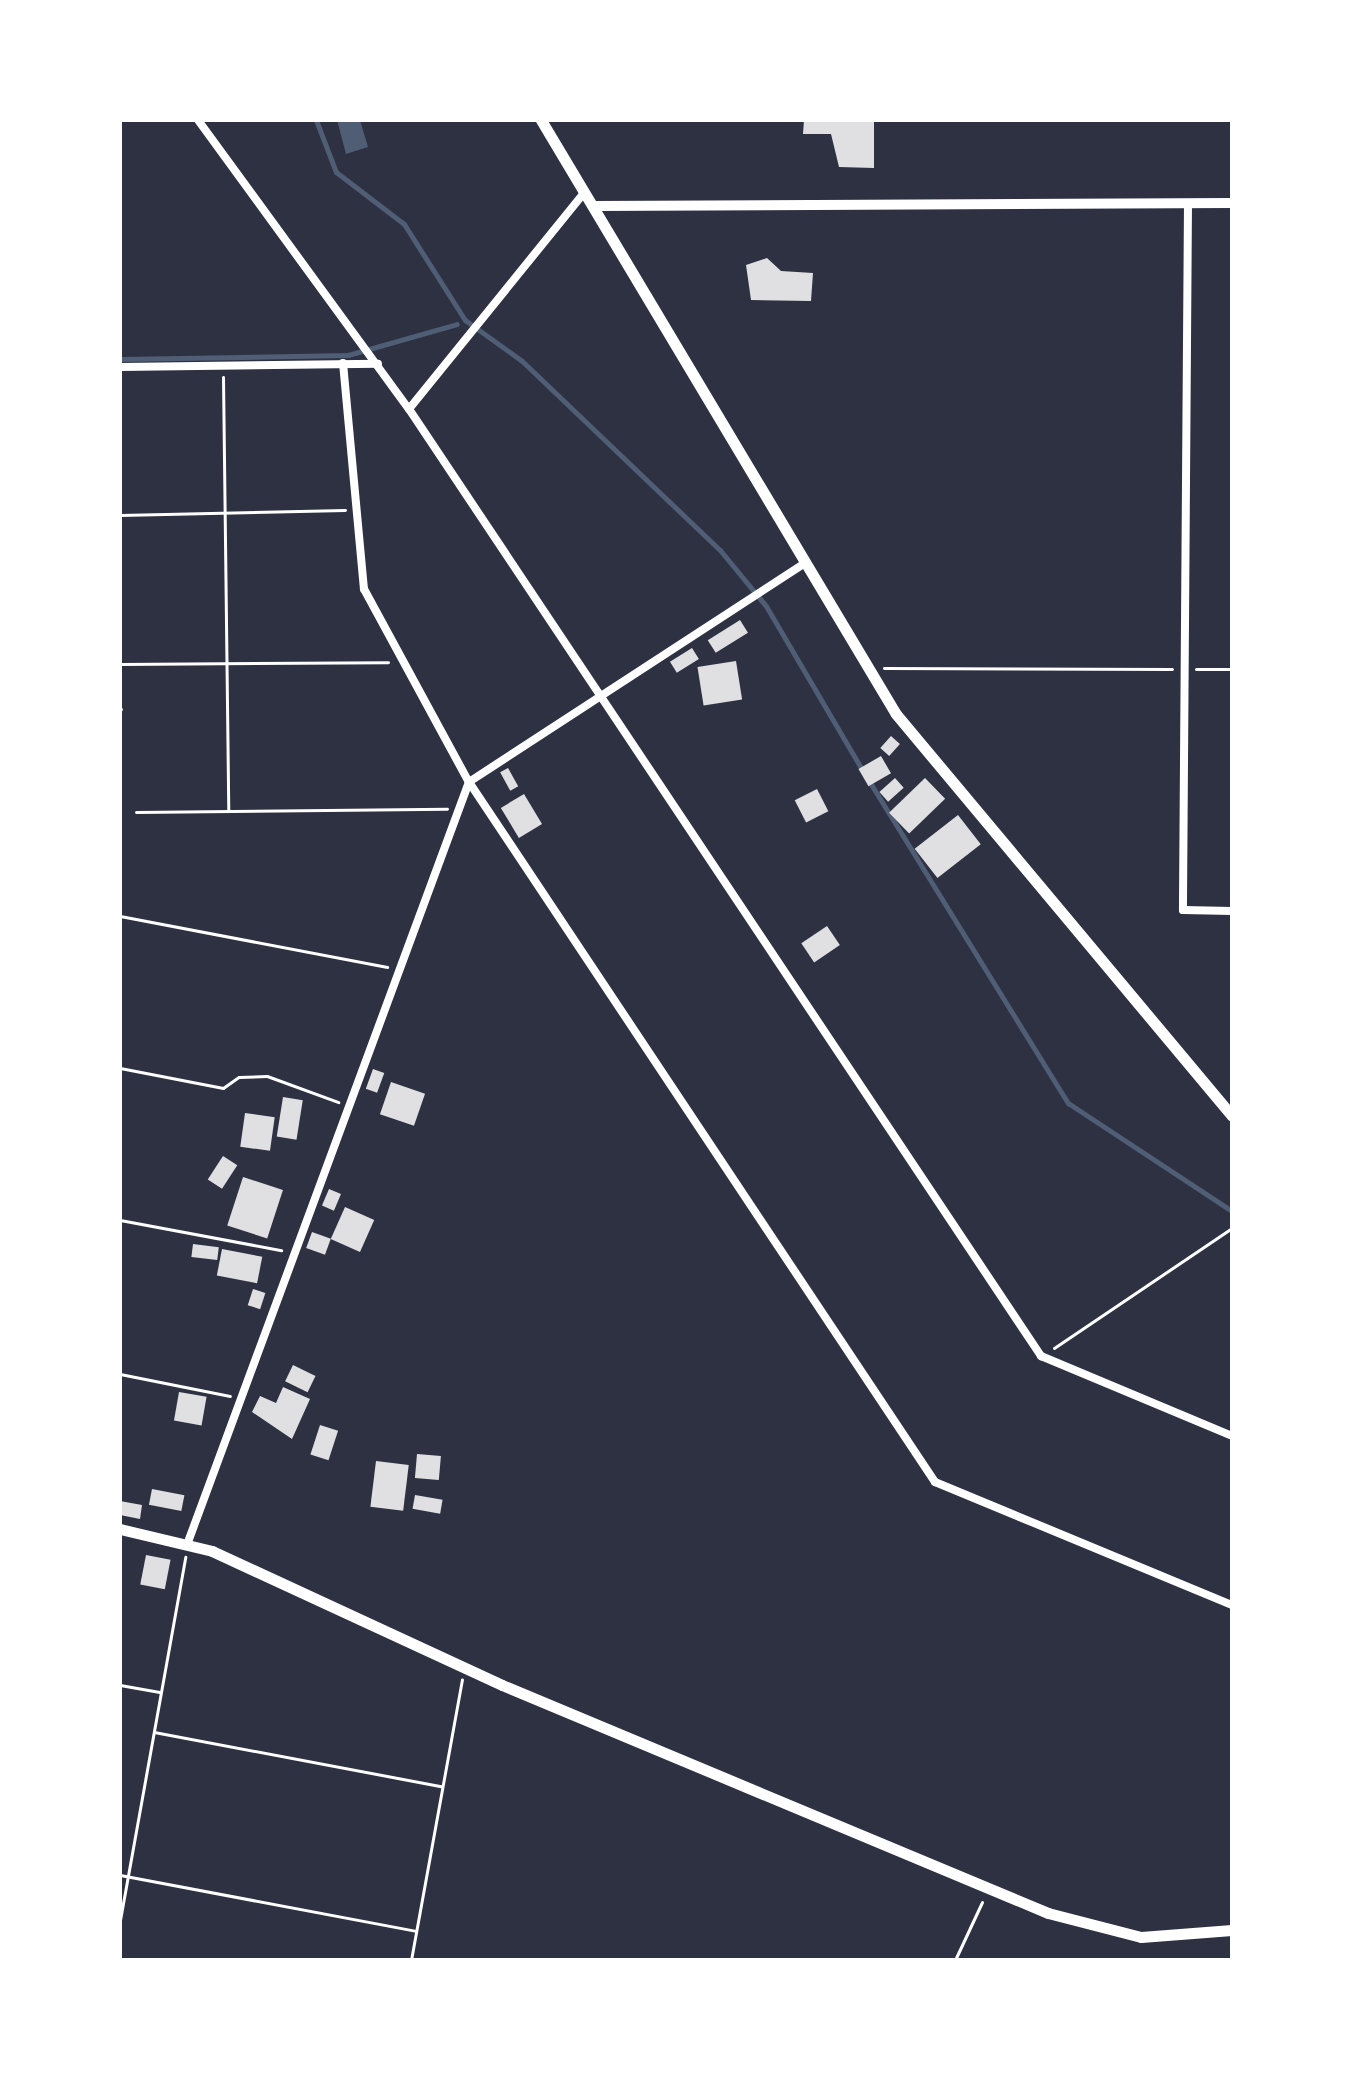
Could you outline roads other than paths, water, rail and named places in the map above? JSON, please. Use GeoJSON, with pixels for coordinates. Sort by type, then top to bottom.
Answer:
{"type":"FeatureCollection","features":[{"type":"Feature","properties":{"kind":"main road"},"geometry":{"type":"LineString","coordinates":[[541,120],[866,668],[939,771],[1232,1116]]}},
{"type":"Feature","properties":{"kind":"main road"},"geometry":{"type":"LineString","coordinates":[[120,1529],[188,1542],[465,1668],[988,1887],[1107,1932],[1232,1930]]}},
{"type":"Feature","properties":{"kind":"street"},"geometry":{"type":"LineString","coordinates":[[198,120],[409,409],[1041,1356],[1232,1436]]}},
{"type":"Feature","properties":{"kind":"street"},"geometry":{"type":"LineString","coordinates":[[409,409],[583,194]]}},
{"type":"Feature","properties":{"kind":"street"},"geometry":{"type":"LineString","coordinates":[[1188,203],[1183,910],[1232,911]]}},
{"type":"Feature","properties":{"kind":"street"},"geometry":{"type":"LineString","coordinates":[[594,206],[1232,203]]}},
{"type":"Feature","properties":{"kind":"street"},"geometry":{"type":"LineString","coordinates":[[343,363],[364,589],[469,782],[935,1482],[1232,1605]]}},
{"type":"Feature","properties":{"kind":"street"},"geometry":{"type":"LineString","coordinates":[[120,367],[378,364]]}},
{"type":"Feature","properties":{"kind":"street"},"geometry":{"type":"LineString","coordinates":[[188,1542],[469,782],[804,564]]}},
{"type":"Feature","properties":{"kind":"water"},"geometry":{"type":"Polygon","coordinates":[[[337,120],[360,120],[368,147],[346,154],[337,120]]]}},
{"type":"Feature","properties":{"kind":"waterway"},"geometry":{"type":"LineString","coordinates":[[316,120],[336,172],[404,224],[465,320],[522,361],[720,550],[766,606],[864,773]]}},
{"type":"Feature","properties":{"kind":"waterway"},"geometry":{"type":"LineString","coordinates":[[120,359],[348,355],[457,324]]}},
{"type":"Feature","properties":{"kind":"waterway"},"geometry":{"type":"LineString","coordinates":[[869,781],[1068,1103],[1232,1211]]}}]}
